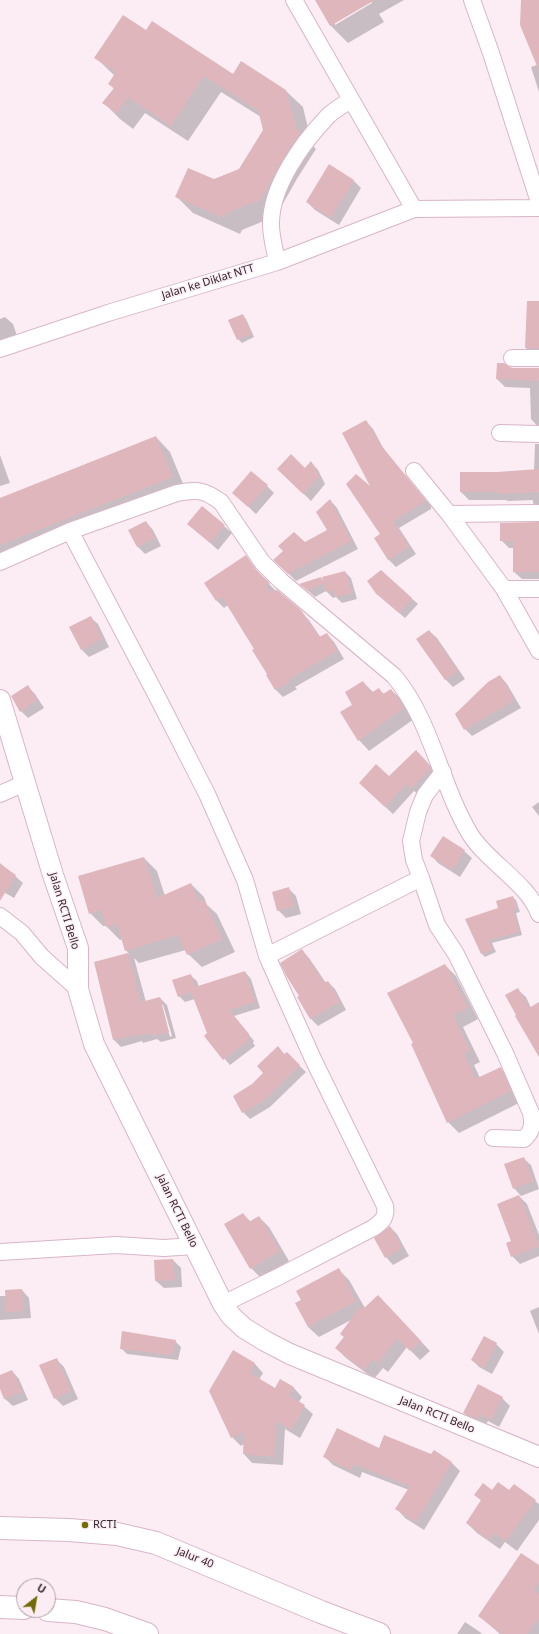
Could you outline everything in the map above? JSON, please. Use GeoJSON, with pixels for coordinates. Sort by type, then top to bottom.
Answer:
{"type":"FeatureCollection","features":[{"type":"Feature","properties":{"kind":"highway","name":"Jalur 40"},"geometry":{"type":"LineString","coordinates":[[0,1528],[69,1530],[117,1534],[156,1543],[321,1612],[379,1634]]}},
{"type":"Feature","properties":{"kind":"highway"},"geometry":{"type":"LineString","coordinates":[[0,1607],[16,1608]]}},
{"type":"Feature","properties":{"kind":"highway"},"geometry":{"type":"LineString","coordinates":[[56,1611],[76,1612],[105,1619],[147,1634]]}},
{"type":"Feature","properties":{"kind":"street"},"geometry":{"type":"LineString","coordinates":[[294,0],[414,209]]}},
{"type":"Feature","properties":{"kind":"street"},"geometry":{"type":"LineString","coordinates":[[472,0],[491,53],[539,202]]}},
{"type":"Feature","properties":{"kind":"street"},"geometry":{"type":"LineString","coordinates":[[277,262],[271,225],[274,202],[281,182],[301,148],[329,115],[351,100]]}},
{"type":"Feature","properties":{"kind":"street","name":"Jalan ke Diklat NTT"},"geometry":{"type":"LineString","coordinates":[[0,349],[108,313],[277,262],[414,209],[539,208]]}},
{"type":"Feature","properties":{"kind":"street"},"geometry":{"type":"LineString","coordinates":[[512,358],[539,358]]}},
{"type":"Feature","properties":{"kind":"street"},"geometry":{"type":"LineString","coordinates":[[500,433],[539,434]]}},
{"type":"Feature","properties":{"kind":"street"},"geometry":{"type":"LineString","coordinates":[[414,471],[449,514],[504,589],[539,651]]}},
{"type":"Feature","properties":{"kind":"street"},"geometry":{"type":"LineString","coordinates":[[0,562],[70,531],[178,493],[196,490],[214,496],[222,502],[262,562],[281,581],[394,676],[405,688],[413,702],[443,772],[456,807],[470,835],[532,900],[539,914]]}},
{"type":"Feature","properties":{"kind":"street"},"geometry":{"type":"LineString","coordinates":[[449,514],[539,513]]}},
{"type":"Feature","properties":{"kind":"street"},"geometry":{"type":"LineString","coordinates":[[70,531],[161,704],[206,794],[245,880],[268,956],[312,1059],[385,1206],[386,1213],[379,1224],[373,1228],[223,1304]]}},
{"type":"Feature","properties":{"kind":"street"},"geometry":{"type":"LineString","coordinates":[[504,589],[539,589]]}},
{"type":"Feature","properties":{"kind":"street","name":"Jalan RCTI Bello"},"geometry":{"type":"LineString","coordinates":[[0,700],[53,875],[78,948],[78,989],[94,1044],[223,1304],[231,1316],[244,1328],[290,1354],[539,1457]]}},
{"type":"Feature","properties":{"kind":"street"},"geometry":{"type":"LineString","coordinates":[[443,772],[425,795],[418,812],[411,841],[414,860],[437,925],[456,954],[505,1053],[531,1113],[533,1123],[530,1133],[524,1139],[493,1138]]}},
{"type":"Feature","properties":{"kind":"street"},"geometry":{"type":"LineString","coordinates":[[0,794],[25,783]]}},
{"type":"Feature","properties":{"kind":"street"},"geometry":{"type":"LineString","coordinates":[[268,956],[421,878]]}},
{"type":"Feature","properties":{"kind":"street"},"geometry":{"type":"LineString","coordinates":[[0,916],[22,933],[42,957],[78,989]]}},
{"type":"Feature","properties":{"kind":"street"},"geometry":{"type":"LineString","coordinates":[[0,1252],[116,1244],[164,1248],[194,1246]]}},
{"type":"Feature","properties":{"kind":"building"},"geometry":{"type":"Polygon","coordinates":[[[315,0],[375,0],[330,26],[315,0]]]}},
{"type":"Feature","properties":{"kind":"building"},"geometry":{"type":"Polygon","coordinates":[[[521,0],[539,0],[539,71],[520,25],[521,0]]]}},
{"type":"Feature","properties":{"kind":"building"},"geometry":{"type":"Polygon","coordinates":[[[123,15],[146,30],[152,21],[233,74],[241,61],[286,90],[297,130],[300,132],[260,200],[226,213],[224,218],[175,197],[188,168],[214,179],[239,169],[263,130],[258,110],[204,76],[171,126],[128,97],[117,113],[102,103],[114,88],[108,84],[116,72],[94,58],[123,15]]]}},
{"type":"Feature","properties":{"kind":"building"},"geometry":{"type":"Polygon","coordinates":[[[329,164],[354,180],[331,218],[306,202],[329,164]]]}},
{"type":"Feature","properties":{"kind":"building"},"geometry":{"type":"Polygon","coordinates":[[[527,301],[539,301],[539,348],[525,348],[527,301]]]}},
{"type":"Feature","properties":{"kind":"building"},"geometry":{"type":"Polygon","coordinates":[[[243,314],[251,334],[237,340],[228,320],[243,314]]]}},
{"type":"Feature","properties":{"kind":"building"},"geometry":{"type":"Polygon","coordinates":[[[497,363],[504,363],[512,368],[539,368],[539,381],[496,379],[497,363]]]}},
{"type":"Feature","properties":{"kind":"building"},"geometry":{"type":"Polygon","coordinates":[[[366,420],[380,444],[424,498],[424,502],[393,521],[409,547],[388,560],[374,538],[380,534],[346,484],[356,474],[370,486],[342,433],[366,420]]]}},
{"type":"Feature","properties":{"kind":"building"},"geometry":{"type":"Polygon","coordinates":[[[156,436],[173,477],[0,545],[0,498],[156,436]]]}},
{"type":"Feature","properties":{"kind":"building"},"geometry":{"type":"Polygon","coordinates":[[[291,454],[305,468],[311,461],[319,476],[303,494],[277,469],[291,454]]]}},
{"type":"Feature","properties":{"kind":"building"},"geometry":{"type":"Polygon","coordinates":[[[539,469],[539,492],[499,494],[499,492],[460,492],[460,472],[497,472],[539,469]]]}},
{"type":"Feature","properties":{"kind":"building"},"geometry":{"type":"Polygon","coordinates":[[[251,471],[268,485],[248,507],[232,493],[251,471]]]}},
{"type":"Feature","properties":{"kind":"building"},"geometry":{"type":"Polygon","coordinates":[[[330,499],[351,541],[288,574],[273,560],[283,551],[278,546],[294,532],[305,542],[327,530],[316,512],[330,499]]]}},
{"type":"Feature","properties":{"kind":"building"},"geometry":{"type":"Polygon","coordinates":[[[202,506],[225,525],[210,543],[187,524],[202,506]]]}},
{"type":"Feature","properties":{"kind":"building"},"geometry":{"type":"Polygon","coordinates":[[[146,521],[155,538],[137,547],[128,530],[146,521]]]}},
{"type":"Feature","properties":{"kind":"building"},"geometry":{"type":"Polygon","coordinates":[[[539,522],[539,572],[513,572],[513,541],[500,541],[500,523],[539,522]]]}},
{"type":"Feature","properties":{"kind":"building"},"geometry":{"type":"Polygon","coordinates":[[[246,555],[255,569],[270,583],[266,585],[269,592],[277,590],[301,610],[319,637],[327,633],[337,651],[289,679],[290,682],[275,690],[252,650],[254,649],[222,597],[216,601],[204,583],[246,555]]]}},
{"type":"Feature","properties":{"kind":"building"},"geometry":{"type":"Polygon","coordinates":[[[381,570],[412,598],[399,613],[377,595],[367,581],[381,570]]]}},
{"type":"Feature","properties":{"kind":"building"},"geometry":{"type":"Polygon","coordinates":[[[345,571],[352,593],[335,597],[333,590],[326,592],[322,577],[345,571]]]}},
{"type":"Feature","properties":{"kind":"building"},"geometry":{"type":"Polygon","coordinates":[[[321,577],[323,583],[308,591],[299,584],[321,577]]]}},
{"type":"Feature","properties":{"kind":"building"},"geometry":{"type":"Polygon","coordinates":[[[91,616],[102,639],[81,650],[69,627],[91,616]]]}},
{"type":"Feature","properties":{"kind":"building"},"geometry":{"type":"Polygon","coordinates":[[[429,630],[458,671],[445,680],[416,639],[429,630]]]}},
{"type":"Feature","properties":{"kind":"building"},"geometry":{"type":"Polygon","coordinates":[[[500,675],[514,700],[464,730],[455,714],[488,682],[500,675]]]}},
{"type":"Feature","properties":{"kind":"building"},"geometry":{"type":"Polygon","coordinates":[[[363,681],[371,693],[379,688],[383,694],[391,689],[404,708],[358,741],[340,712],[352,705],[345,692],[363,681]]]}},
{"type":"Feature","properties":{"kind":"building"},"geometry":{"type":"Polygon","coordinates":[[[28,685],[37,700],[20,712],[11,696],[28,685]]]}},
{"type":"Feature","properties":{"kind":"building"},"geometry":{"type":"Polygon","coordinates":[[[416,750],[428,763],[431,769],[411,788],[406,784],[385,807],[359,783],[376,764],[389,776],[416,750]]]}},
{"type":"Feature","properties":{"kind":"building"},"geometry":{"type":"Polygon","coordinates":[[[443,836],[465,850],[452,870],[430,856],[443,836]]]}},
{"type":"Feature","properties":{"kind":"building"},"geometry":{"type":"Polygon","coordinates":[[[144,857],[157,898],[191,883],[199,902],[204,900],[222,939],[187,955],[178,935],[125,951],[117,924],[106,927],[101,910],[89,914],[78,876],[144,857]]]}},
{"type":"Feature","properties":{"kind":"building"},"geometry":{"type":"Polygon","coordinates":[[[0,864],[16,875],[0,901],[0,864]]]}},
{"type":"Feature","properties":{"kind":"building"},"geometry":{"type":"Polygon","coordinates":[[[289,887],[294,906],[277,911],[272,892],[289,887]]]}},
{"type":"Feature","properties":{"kind":"building"},"geometry":{"type":"Polygon","coordinates":[[[513,896],[517,908],[513,910],[519,932],[489,940],[493,949],[481,954],[465,919],[498,908],[496,901],[513,896]]]}},
{"type":"Feature","properties":{"kind":"building"},"geometry":{"type":"Polygon","coordinates":[[[302,949],[324,983],[328,981],[340,1002],[310,1019],[280,963],[302,949]]]}},
{"type":"Feature","properties":{"kind":"building"},"geometry":{"type":"Polygon","coordinates":[[[128,953],[141,1002],[160,997],[169,1032],[153,1036],[152,1033],[135,1035],[113,1040],[94,962],[128,953]]]}},
{"type":"Feature","properties":{"kind":"building"},"geometry":{"type":"Polygon","coordinates":[[[445,964],[468,1008],[453,1015],[470,1051],[464,1053],[475,1079],[501,1067],[511,1091],[447,1123],[411,1044],[413,1043],[387,993],[445,964]]]}},
{"type":"Feature","properties":{"kind":"building"},"geometry":{"type":"Polygon","coordinates":[[[245,971],[255,1002],[229,1010],[249,1034],[247,1036],[250,1039],[223,1060],[204,1036],[207,1033],[191,992],[178,997],[172,980],[191,974],[195,987],[245,971]]]}},
{"type":"Feature","properties":{"kind":"building"},"geometry":{"type":"Polygon","coordinates":[[[518,988],[529,1008],[539,1002],[539,1057],[515,1016],[516,1015],[505,995],[518,988]]]}},
{"type":"Feature","properties":{"kind":"building"},"geometry":{"type":"Polygon","coordinates":[[[278,1046],[284,1054],[287,1052],[300,1065],[263,1101],[242,1113],[233,1096],[252,1084],[263,1073],[257,1066],[278,1046]]]}},
{"type":"Feature","properties":{"kind":"building"},"geometry":{"type":"Polygon","coordinates":[[[524,1157],[533,1181],[513,1189],[504,1164],[524,1157]]]}},
{"type":"Feature","properties":{"kind":"building"},"geometry":{"type":"Polygon","coordinates":[[[519,1195],[539,1246],[511,1257],[506,1243],[511,1241],[497,1204],[519,1195]]]}},
{"type":"Feature","properties":{"kind":"building"},"geometry":{"type":"Polygon","coordinates":[[[243,1213],[249,1222],[259,1216],[280,1251],[250,1269],[224,1224],[243,1213]]]}},
{"type":"Feature","properties":{"kind":"building"},"geometry":{"type":"Polygon","coordinates":[[[390,1226],[402,1248],[385,1258],[374,1238],[390,1226]]]}},
{"type":"Feature","properties":{"kind":"building"},"geometry":{"type":"Polygon","coordinates":[[[173,1259],[175,1280],[155,1281],[154,1260],[173,1259]]]}},
{"type":"Feature","properties":{"kind":"building"},"geometry":{"type":"Polygon","coordinates":[[[339,1268],[356,1301],[308,1327],[295,1303],[301,1300],[296,1291],[339,1268]]]}},
{"type":"Feature","properties":{"kind":"building"},"geometry":{"type":"Polygon","coordinates":[[[22,1289],[23,1311],[6,1312],[5,1290],[22,1289]]]}},
{"type":"Feature","properties":{"kind":"building"},"geometry":{"type":"Polygon","coordinates":[[[378,1295],[421,1341],[410,1351],[397,1338],[378,1363],[372,1359],[364,1370],[335,1348],[344,1337],[340,1334],[360,1307],[362,1310],[378,1295]]]}},
{"type":"Feature","properties":{"kind":"building"},"geometry":{"type":"Polygon","coordinates":[[[122,1331],[176,1340],[172,1355],[120,1349],[122,1331]]]}},
{"type":"Feature","properties":{"kind":"building"},"geometry":{"type":"Polygon","coordinates":[[[484,1336],[497,1343],[484,1368],[471,1360],[484,1336]]]}},
{"type":"Feature","properties":{"kind":"building"},"geometry":{"type":"Polygon","coordinates":[[[233,1350],[255,1363],[250,1373],[275,1388],[280,1379],[294,1387],[289,1396],[305,1405],[291,1430],[276,1421],[274,1457],[243,1454],[244,1432],[231,1438],[209,1391],[233,1350]]]}},
{"type":"Feature","properties":{"kind":"building"},"geometry":{"type":"Polygon","coordinates":[[[57,1358],[71,1391],[54,1399],[39,1365],[57,1358]]]}},
{"type":"Feature","properties":{"kind":"building"},"geometry":{"type":"Polygon","coordinates":[[[12,1370],[22,1392],[4,1399],[0,1389],[0,1375],[12,1370]]]}},
{"type":"Feature","properties":{"kind":"building"},"geometry":{"type":"Polygon","coordinates":[[[478,1384],[503,1397],[491,1420],[480,1414],[478,1419],[463,1413],[478,1384]]]}},
{"type":"Feature","properties":{"kind":"building"},"geometry":{"type":"Polygon","coordinates":[[[337,1428],[379,1448],[384,1435],[431,1454],[434,1450],[452,1462],[416,1522],[395,1509],[410,1486],[354,1464],[351,1470],[323,1457],[337,1428]]]}},
{"type":"Feature","properties":{"kind":"building"},"geometry":{"type":"Polygon","coordinates":[[[498,1482],[509,1490],[514,1484],[536,1500],[506,1541],[494,1533],[489,1540],[466,1523],[481,1500],[474,1495],[483,1483],[492,1490],[498,1482]]]}},
{"type":"Feature","properties":{"kind":"building"},"geometry":{"type":"Polygon","coordinates":[[[521,1553],[539,1565],[539,1581],[533,1590],[539,1594],[539,1618],[527,1634],[502,1634],[478,1616],[521,1553]]]}},
{"type":"Feature","properties":{"kind":"place","name":"RCTI"},"geometry":{"type":"Point","coordinates":[85,1525]}}]}
